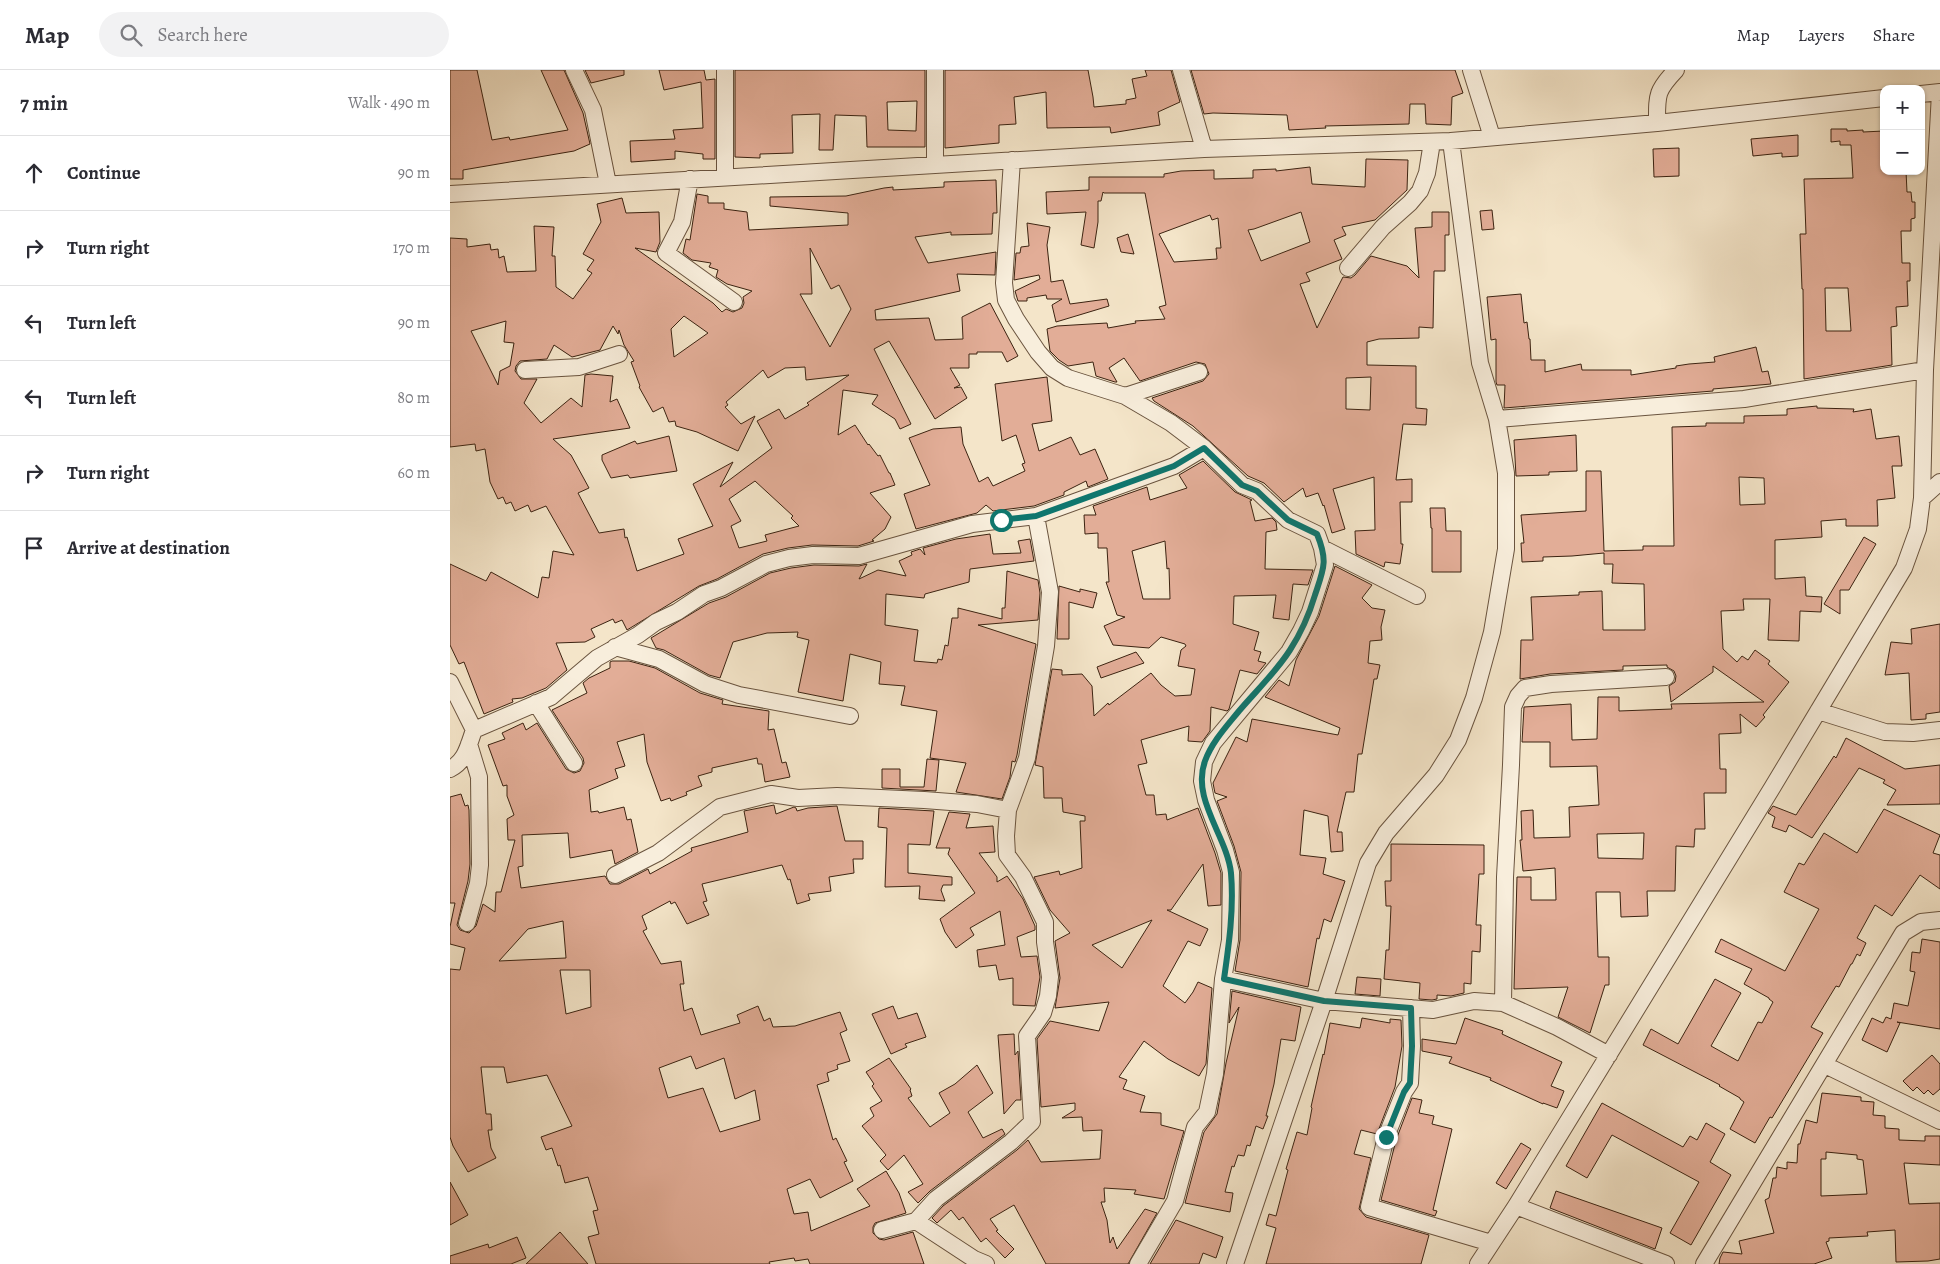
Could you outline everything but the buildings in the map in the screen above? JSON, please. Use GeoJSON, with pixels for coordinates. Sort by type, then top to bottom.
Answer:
{"type":"FeatureCollection","features":[{"type":"Feature","properties":{"kind":"street"},"geometry":{"type":"LineString","coordinates":[[574,70],[593,110],[608,184]]}},
{"type":"Feature","properties":{"kind":"street"},"geometry":{"type":"LineString","coordinates":[[725,70],[725,177]]}},
{"type":"Feature","properties":{"kind":"street"},"geometry":{"type":"LineString","coordinates":[[935,70],[935,164]]}},
{"type":"Feature","properties":{"kind":"street"},"geometry":{"type":"LineString","coordinates":[[1182,70],[1204,149]]}},
{"type":"Feature","properties":{"kind":"street"},"geometry":{"type":"LineString","coordinates":[[1471,70],[1492,138]]}},
{"type":"Feature","properties":{"kind":"street"},"geometry":{"type":"LineString","coordinates":[[1658,123],[1657,97],[1665,82],[1676,70]]}},
{"type":"Feature","properties":{"kind":"street"},"geometry":{"type":"LineString","coordinates":[[1478,1264],[1609,1055],[1904,568],[1918,529],[1922,498],[1925,370],[1940,93],[1925,94]]}},
{"type":"Feature","properties":{"kind":"street"},"geometry":{"type":"LineString","coordinates":[[450,194],[1204,149],[1451,141],[1658,123],[1880,98]]}},
{"type":"Feature","properties":{"kind":"street"},"geometry":{"type":"LineString","coordinates":[[1235,1264],[1324,1001],[1368,863],[1386,833],[1436,775],[1458,740],[1474,698],[1492,632],[1506,549],[1506,473],[1497,419],[1480,363],[1451,141]]}},
{"type":"Feature","properties":{"kind":"street"},"geometry":{"type":"LineString","coordinates":[[1348,268],[1420,191],[1427,173],[1432,142]]}},
{"type":"Feature","properties":{"kind":"street"},"geometry":{"type":"LineString","coordinates":[[1012,160],[1004,283],[1006,300],[1038,352],[1052,368],[1068,378],[1125,396],[1171,423],[1204,448],[1242,485],[1257,491],[1288,520],[1317,534],[1325,565],[1310,612],[1289,652],[1213,743],[1204,762],[1202,781],[1206,800],[1225,850],[1230,872],[1230,940],[1224,979],[1215,1074],[1207,1112],[1195,1127],[1175,1201],[1138,1264]]}},
{"type":"Feature","properties":{"kind":"street"},"geometry":{"type":"LineString","coordinates":[[690,179],[682,222],[666,253],[734,302]]}},
{"type":"Feature","properties":{"kind":"street"},"geometry":{"type":"LineString","coordinates":[[525,370],[579,367],[619,354]]}},
{"type":"Feature","properties":{"kind":"street"},"geometry":{"type":"LineString","coordinates":[[1497,419],[1744,399],[1925,370]]}},
{"type":"Feature","properties":{"kind":"street"},"geometry":{"type":"LineString","coordinates":[[1125,396],[1199,372]]}},
{"type":"Feature","properties":{"kind":"street"},"geometry":{"type":"LineString","coordinates":[[450,769],[457,766],[464,758],[471,737],[551,697],[597,658],[638,635],[656,622],[677,612],[704,594],[721,588],[766,564],[789,558],[813,555],[859,556],[972,524],[1036,516],[1174,466],[1204,448]]}},
{"type":"Feature","properties":{"kind":"street"},"geometry":{"type":"LineString","coordinates":[[1922,498],[1940,482]]}},
{"type":"Feature","properties":{"kind":"street"},"geometry":{"type":"LineString","coordinates":[[882,1230],[916,1221],[957,1182],[1011,1142],[1032,1122],[1027,1036],[1043,1013],[1048,996],[1050,977],[1045,942],[1046,922],[1023,877],[1006,855],[1008,810],[1027,758],[1046,646],[1050,592],[1036,516]]}},
{"type":"Feature","properties":{"kind":"street"},"geometry":{"type":"LineString","coordinates":[[1322,548],[1418,596]]}},
{"type":"Feature","properties":{"kind":"street"},"geometry":{"type":"LineString","coordinates":[[615,647],[658,659],[705,684],[738,695],[850,716]]}},
{"type":"Feature","properties":{"kind":"street"},"geometry":{"type":"LineString","coordinates":[[1503,1003],[1505,877],[1510,765],[1513,707],[1518,696],[1525,688],[1551,684],[1666,677]]}},
{"type":"Feature","properties":{"kind":"street"},"geometry":{"type":"LineString","coordinates":[[450,682],[471,737],[479,776],[480,865],[478,883],[467,923]]}},
{"type":"Feature","properties":{"kind":"street"},"geometry":{"type":"LineString","coordinates":[[536,703],[574,763]]}},
{"type":"Feature","properties":{"kind":"street"},"geometry":{"type":"LineString","coordinates":[[1818,711],[1885,732],[1913,733],[1940,730]]}},
{"type":"Feature","properties":{"kind":"street"},"geometry":{"type":"LineString","coordinates":[[615,875],[658,853],[720,807],[772,794],[798,798],[837,796],[924,800],[978,804],[1008,810]]}},
{"type":"Feature","properties":{"kind":"street"},"geometry":{"type":"LineString","coordinates":[[1704,1264],[1903,933],[1921,922],[1940,920]]}},
{"type":"Feature","properties":{"kind":"street"},"geometry":{"type":"LineString","coordinates":[[1224,979],[1324,1001],[1433,1010],[1474,1001],[1503,1003],[1556,1026],[1609,1055]]}},
{"type":"Feature","properties":{"kind":"street"},"geometry":{"type":"LineString","coordinates":[[1411,1008],[1412,1046],[1410,1083],[1404,1092],[1386,1137],[1369,1207],[1492,1243]]}},
{"type":"Feature","properties":{"kind":"street"},"geometry":{"type":"LineString","coordinates":[[1825,1065],[1940,1121]]}},
{"type":"Feature","properties":{"kind":"street"},"geometry":{"type":"LineString","coordinates":[[1516,1206],[1666,1264]]}},
{"type":"Feature","properties":{"kind":"street"},"geometry":{"type":"LineString","coordinates":[[916,1221],[974,1259],[986,1264]]}},
{"type":"Feature","properties":{"kind":"route"},"geometry":{"type":"LineString","coordinates":[[1001,520],[1036,516],[1174,466],[1204,448],[1242,485],[1257,491],[1288,520],[1317,534],[1325,565],[1310,612],[1301,631],[1289,652],[1213,743],[1204,762],[1202,781],[1206,800],[1225,850],[1230,872],[1230,940],[1224,979],[1324,1001],[1411,1008],[1412,1046],[1410,1083],[1404,1092],[1386,1137]]}}]}
